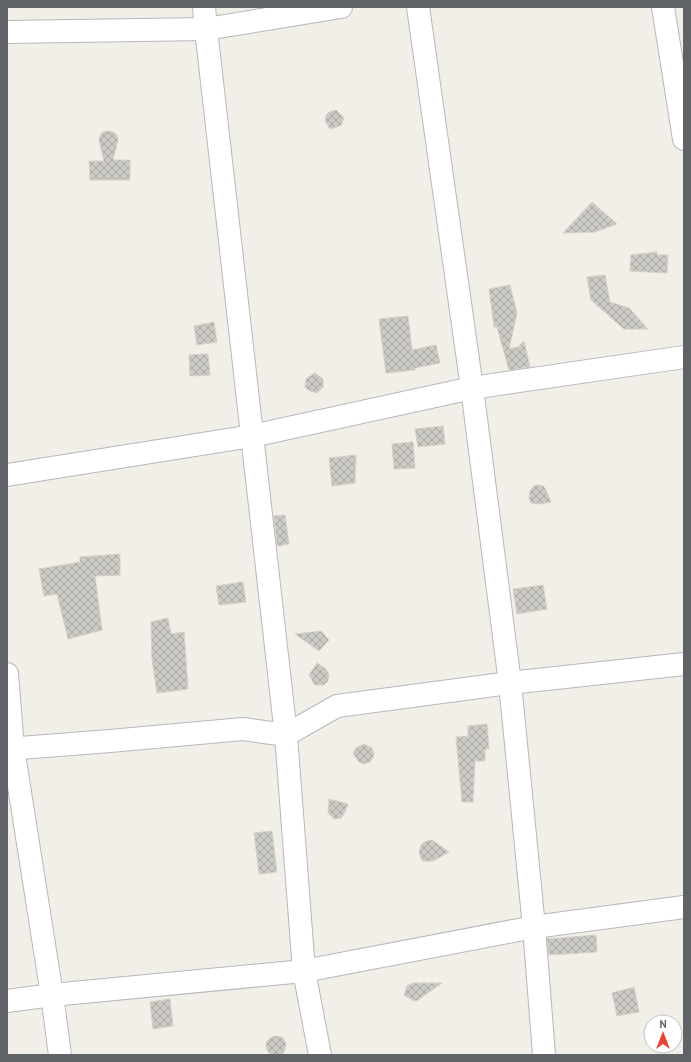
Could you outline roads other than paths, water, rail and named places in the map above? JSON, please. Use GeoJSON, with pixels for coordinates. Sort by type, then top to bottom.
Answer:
{"type":"FeatureCollection","features":[{"type":"Feature","properties":{"kind":"street"},"geometry":{"type":"LineString","coordinates":[[204,7],[286,736],[304,971],[320,1055]]}},
{"type":"Feature","properties":{"kind":"street"},"geometry":{"type":"LineString","coordinates":[[7,32],[206,29],[341,7]]}},
{"type":"Feature","properties":{"kind":"street"},"geometry":{"type":"LineString","coordinates":[[418,7],[472,388],[510,683],[534,927],[544,1055]]}},
{"type":"Feature","properties":{"kind":"street"},"geometry":{"type":"LineString","coordinates":[[663,7],[684,138]]}},
{"type":"Feature","properties":{"kind":"street"},"geometry":{"type":"LineString","coordinates":[[7,474],[252,436],[472,388],[684,357]]}},
{"type":"Feature","properties":{"kind":"street"},"geometry":{"type":"LineString","coordinates":[[10,749],[243,729],[286,736],[338,706],[510,683],[684,664]]}},
{"type":"Feature","properties":{"kind":"street"},"geometry":{"type":"LineString","coordinates":[[7,674],[10,749],[52,995],[60,1055]]}},
{"type":"Feature","properties":{"kind":"street"},"geometry":{"type":"LineString","coordinates":[[7,1001],[52,995],[304,971],[534,927],[684,907]]}}]}
